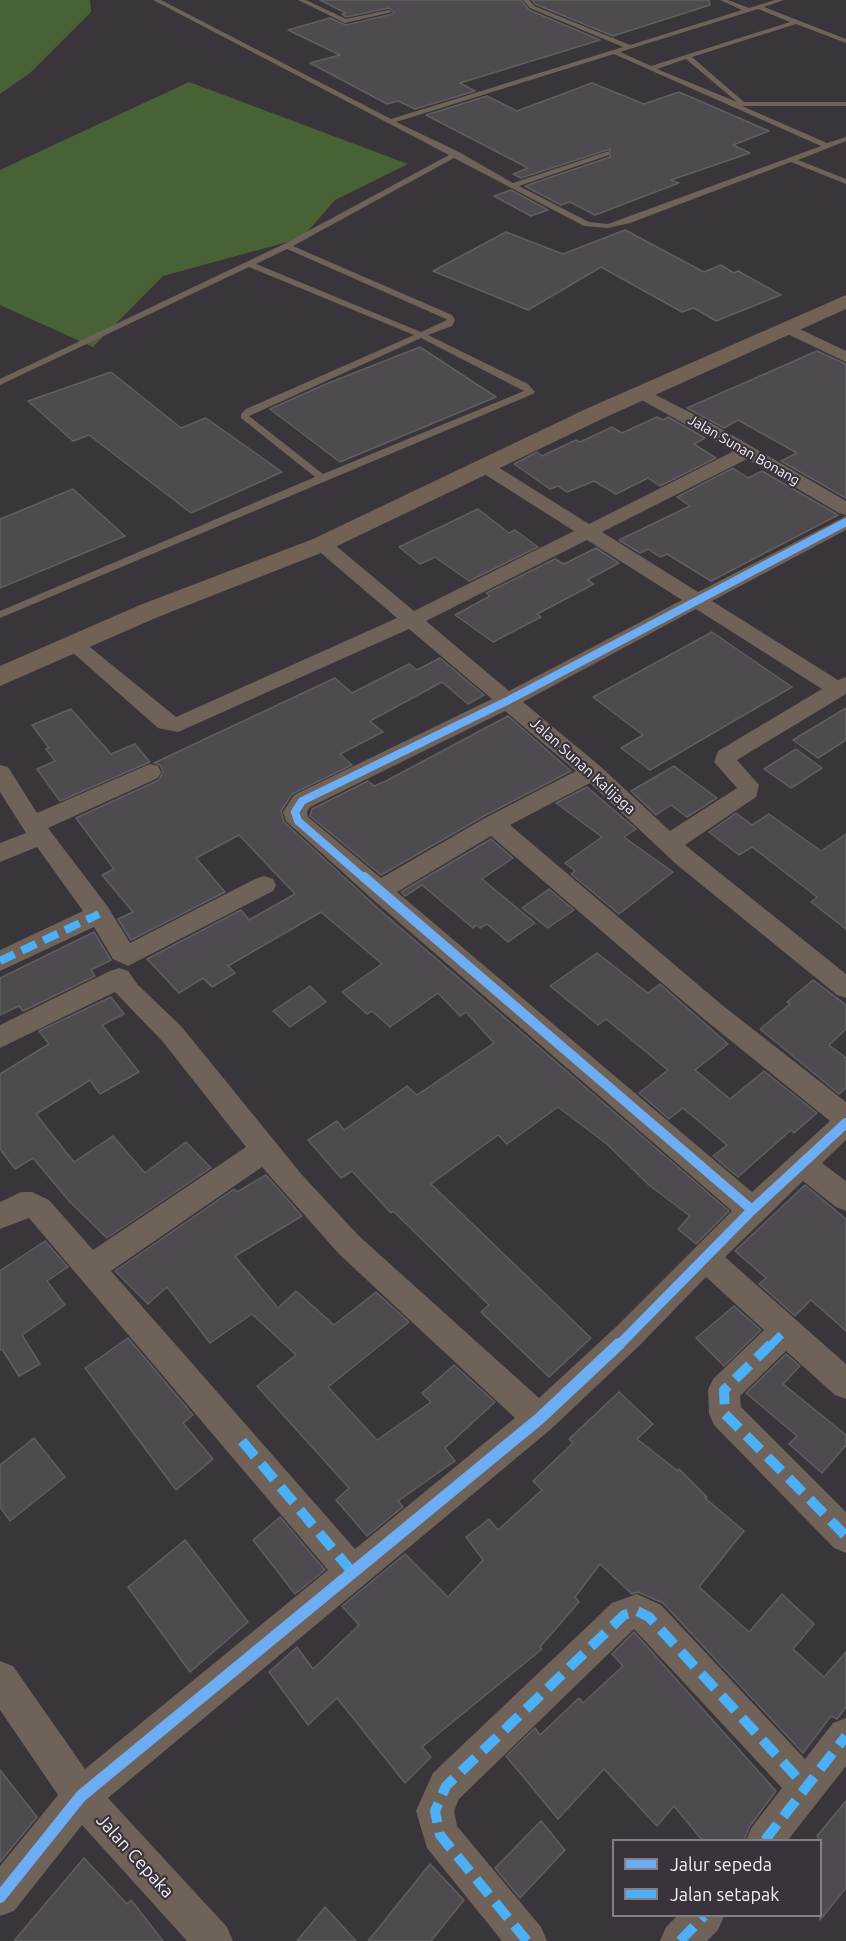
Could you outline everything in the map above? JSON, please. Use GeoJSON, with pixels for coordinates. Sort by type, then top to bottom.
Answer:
{"type":"FeatureCollection","features":[{"type":"Feature","properties":{"kind":"main road"},"geometry":{"type":"LineString","coordinates":[[0,677],[73,644],[322,544],[484,466],[846,301]]}},
{"type":"Feature","properties":{"kind":"street"},"geometry":{"type":"LineString","coordinates":[[785,327],[846,357]]}},
{"type":"Feature","properties":{"kind":"street","name":"Jalan Sunan Bonang"},"geometry":{"type":"LineString","coordinates":[[642,393],[846,509]]}},
{"type":"Feature","properties":{"kind":"street"},"geometry":{"type":"LineString","coordinates":[[73,644],[166,723],[178,725],[411,620],[747,452]]}},
{"type":"Feature","properties":{"kind":"street"},"geometry":{"type":"LineString","coordinates":[[484,466],[697,600],[842,687],[726,756],[725,762],[748,785],[748,791],[669,844]]}},
{"type":"Feature","properties":{"kind":"street"},"geometry":{"type":"LineString","coordinates":[[752,1210],[298,821],[295,812],[302,801],[509,700],[846,522]]}},
{"type":"Feature","properties":{"kind":"street","name":"Jalan Sunan Kalijaga"},"geometry":{"type":"LineString","coordinates":[[322,544],[509,700],[722,890],[846,988]]}},
{"type":"Feature","properties":{"kind":"street"},"geometry":{"type":"LineString","coordinates":[[0,853],[150,772]]}},
{"type":"Feature","properties":{"kind":"street"},"geometry":{"type":"LineString","coordinates":[[379,891],[493,824],[592,772]]}},
{"type":"Feature","properties":{"kind":"street"},"geometry":{"type":"LineString","coordinates":[[0,773],[37,831],[99,914],[122,952],[128,956],[264,885]]}},
{"type":"Feature","properties":{"kind":"street"},"geometry":{"type":"LineString","coordinates":[[493,824],[713,1012],[846,1118]]}},
{"type":"Feature","properties":{"kind":"street"},"geometry":{"type":"LineString","coordinates":[[0,961],[99,914]]}},
{"type":"Feature","properties":{"kind":"street"},"geometry":{"type":"LineString","coordinates":[[0,1037],[119,978],[129,992],[172,1034],[293,1185],[350,1245],[539,1419]]}},
{"type":"Feature","properties":{"kind":"street"},"geometry":{"type":"LineString","coordinates":[[0,1897],[81,1796],[539,1419],[752,1210],[846,1123]]}},
{"type":"Feature","properties":{"kind":"street"},"geometry":{"type":"LineString","coordinates":[[91,1268],[265,1150]]}},
{"type":"Feature","properties":{"kind":"street"},"geometry":{"type":"LineString","coordinates":[[801,1163],[846,1198]]}},
{"type":"Feature","properties":{"kind":"street"},"geometry":{"type":"LineString","coordinates":[[0,1216],[21,1205],[32,1205],[39,1209],[353,1573]]}},
{"type":"Feature","properties":{"kind":"street"},"geometry":{"type":"LineString","coordinates":[[705,1258],[846,1384]]}},
{"type":"Feature","properties":{"kind":"street"},"geometry":{"type":"LineString","coordinates":[[786,1330],[724,1390],[725,1414],[846,1536]]}},
{"type":"Feature","properties":{"kind":"street"},"geometry":{"type":"LineString","coordinates":[[527,1941],[440,1835],[435,1811],[446,1786],[624,1615],[637,1611],[649,1617],[805,1786]]}},
{"type":"Feature","properties":{"kind":"street","name":"Jalan Cepaka"},"geometry":{"type":"LineString","coordinates":[[0,1679],[81,1796],[213,1941]]}},
{"type":"Feature","properties":{"kind":"street"},"geometry":{"type":"LineString","coordinates":[[766,1839],[846,1736]]}},
{"type":"Feature","properties":{"kind":"street"},"geometry":{"type":"LineString","coordinates":[[680,1941],[703,1917]]}},
{"type":"Feature","properties":{"kind":"lane"},"geometry":{"type":"LineString","coordinates":[[156,0],[587,224],[608,226],[627,221],[846,139]]}},
{"type":"Feature","properties":{"kind":"lane"},"geometry":{"type":"LineString","coordinates":[[165,4],[180,0]]}},
{"type":"Feature","properties":{"kind":"lane"},"geometry":{"type":"LineString","coordinates":[[301,0],[345,21],[389,12]]}},
{"type":"Feature","properties":{"kind":"lane"},"geometry":{"type":"LineString","coordinates":[[526,0],[532,7],[631,48]]}},
{"type":"Feature","properties":{"kind":"lane"},"geometry":{"type":"LineString","coordinates":[[723,0],[748,10]]}},
{"type":"Feature","properties":{"kind":"lane"},"geometry":{"type":"LineString","coordinates":[[389,122],[780,0]]}},
{"type":"Feature","properties":{"kind":"lane"},"geometry":{"type":"LineString","coordinates":[[758,7],[846,41]]}},
{"type":"Feature","properties":{"kind":"lane"},"geometry":{"type":"LineString","coordinates":[[652,68],[796,22]]}},
{"type":"Feature","properties":{"kind":"lane"},"geometry":{"type":"LineString","coordinates":[[614,52],[827,146]]}},
{"type":"Feature","properties":{"kind":"lane"},"geometry":{"type":"LineString","coordinates":[[687,57],[742,104]]}},
{"type":"Feature","properties":{"kind":"lane"},"geometry":{"type":"LineString","coordinates":[[733,104],[846,104]]}},
{"type":"Feature","properties":{"kind":"lane"},"geometry":{"type":"LineString","coordinates":[[514,185],[606,153]]}},
{"type":"Feature","properties":{"kind":"lane"},"geometry":{"type":"LineString","coordinates":[[0,382],[170,300],[251,266],[456,154]]}},
{"type":"Feature","properties":{"kind":"lane"},"geometry":{"type":"LineString","coordinates":[[789,159],[846,182]]}},
{"type":"Feature","properties":{"kind":"lane"},"geometry":{"type":"LineString","coordinates":[[287,246],[452,320],[246,412],[244,416],[322,478]]}},
{"type":"Feature","properties":{"kind":"lane"},"geometry":{"type":"LineString","coordinates":[[0,615],[530,392],[525,386],[421,335],[251,266]]}},
{"type":"Feature","properties":{"kind":"green space"},"geometry":{"type":"Polygon","coordinates":[[[0,0],[90,0],[91,12],[30,73],[0,94],[0,0]]]}},
{"type":"Feature","properties":{"kind":"green space"},"geometry":{"type":"Polygon","coordinates":[[[189,82],[408,164],[335,200],[302,238],[163,276],[93,347],[0,305],[0,170],[189,82]]]}},
{"type":"Feature","properties":{"kind":"building"},"geometry":{"type":"Polygon","coordinates":[[[320,0],[521,0],[529,10],[600,40],[460,83],[475,91],[415,109],[398,101],[387,104],[310,63],[340,55],[288,30],[330,18],[346,25],[394,12],[389,8],[346,17],[342,14],[346,13],[320,0]]]}},
{"type":"Feature","properties":{"kind":"building"},"geometry":{"type":"Polygon","coordinates":[[[532,0],[709,0],[710,5],[613,36],[535,4],[532,0]]]}},
{"type":"Feature","properties":{"kind":"building"},"geometry":{"type":"Polygon","coordinates":[[[592,83],[644,104],[679,92],[769,131],[733,145],[750,153],[671,180],[679,183],[595,215],[570,202],[561,205],[525,186],[610,157],[610,149],[521,178],[513,174],[528,168],[426,115],[487,96],[517,111],[592,83]]]}},
{"type":"Feature","properties":{"kind":"building"},"geometry":{"type":"Polygon","coordinates":[[[511,190],[548,210],[531,216],[494,196],[511,190]]]}},
{"type":"Feature","properties":{"kind":"building"},"geometry":{"type":"Polygon","coordinates":[[[625,230],[704,272],[721,265],[734,273],[738,271],[781,295],[716,321],[694,308],[682,312],[601,267],[528,310],[433,271],[506,232],[563,254],[625,230]]]}},
{"type":"Feature","properties":{"kind":"building"},"geometry":{"type":"Polygon","coordinates":[[[420,347],[496,397],[340,462],[270,409],[326,384],[420,347]]]}},
{"type":"Feature","properties":{"kind":"building"},"geometry":{"type":"Polygon","coordinates":[[[817,351],[846,364],[846,498],[781,461],[797,453],[738,420],[724,428],[687,408],[817,351]]]}},
{"type":"Feature","properties":{"kind":"building"},"geometry":{"type":"Polygon","coordinates":[[[111,372],[181,428],[206,418],[282,472],[191,513],[89,435],[73,441],[28,401],[111,372]]]}},
{"type":"Feature","properties":{"kind":"building"},"geometry":{"type":"Polygon","coordinates":[[[657,417],[663,420],[668,417],[705,438],[694,444],[716,458],[660,486],[648,478],[616,494],[594,481],[567,492],[558,486],[550,489],[514,464],[537,452],[542,456],[612,427],[622,433],[657,417]]]}},
{"type":"Feature","properties":{"kind":"building"},"geometry":{"type":"Polygon","coordinates":[[[733,468],[748,478],[762,471],[838,515],[711,581],[667,554],[660,557],[648,549],[640,553],[619,540],[690,506],[677,497],[733,468]]]}},
{"type":"Feature","properties":{"kind":"building"},"geometry":{"type":"Polygon","coordinates":[[[73,489],[125,536],[0,588],[0,519],[73,489]]]}},
{"type":"Feature","properties":{"kind":"building"},"geometry":{"type":"Polygon","coordinates":[[[478,509],[509,533],[515,530],[538,547],[469,581],[435,557],[420,564],[399,547],[478,509]]]}},
{"type":"Feature","properties":{"kind":"building"},"geometry":{"type":"Polygon","coordinates":[[[596,548],[619,563],[587,580],[594,584],[537,614],[541,617],[493,642],[455,615],[490,596],[486,593],[555,559],[564,564],[596,548]]]}},
{"type":"Feature","properties":{"kind":"building"},"geometry":{"type":"Polygon","coordinates":[[[712,632],[792,687],[650,770],[621,748],[643,735],[593,697],[712,632]]]}},
{"type":"Feature","properties":{"kind":"building"},"geometry":{"type":"Polygon","coordinates":[[[440,658],[484,695],[468,704],[442,682],[370,721],[383,732],[340,754],[352,765],[292,794],[281,811],[284,822],[382,912],[729,1211],[696,1244],[678,1229],[690,1216],[649,1185],[607,1144],[558,1107],[507,1144],[498,1135],[431,1184],[591,1338],[549,1377],[481,1312],[489,1305],[393,1211],[391,1213],[352,1171],[341,1178],[308,1140],[337,1121],[344,1130],[407,1086],[417,1095],[494,1043],[466,1012],[460,1016],[438,993],[390,1027],[372,1011],[367,1014],[342,992],[382,964],[321,912],[228,966],[235,973],[212,987],[203,978],[179,993],[147,959],[241,910],[249,920],[295,894],[239,835],[196,858],[225,892],[131,940],[118,919],[133,912],[102,875],[114,869],[76,818],[159,780],[163,771],[160,765],[154,763],[335,678],[352,693],[409,664],[417,670],[440,658]]]}},
{"type":"Feature","properties":{"kind":"building"},"geometry":{"type":"Polygon","coordinates":[[[846,708],[846,740],[818,758],[793,740],[846,708]]]}},
{"type":"Feature","properties":{"kind":"building"},"geometry":{"type":"Polygon","coordinates":[[[71,709],[111,754],[135,744],[150,762],[60,801],[37,769],[55,761],[46,749],[49,748],[32,725],[71,709]]]}},
{"type":"Feature","properties":{"kind":"building"},"geometry":{"type":"Polygon","coordinates":[[[508,716],[571,771],[484,816],[381,875],[310,816],[312,809],[368,781],[374,786],[386,781],[508,716]]]}},
{"type":"Feature","properties":{"kind":"building"},"geometry":{"type":"Polygon","coordinates":[[[796,749],[822,768],[791,788],[764,769],[796,749]]]}},
{"type":"Feature","properties":{"kind":"building"},"geometry":{"type":"Polygon","coordinates":[[[674,766],[717,798],[687,817],[671,805],[656,815],[631,791],[674,766]]]}},
{"type":"Feature","properties":{"kind":"building"},"geometry":{"type":"Polygon","coordinates":[[[587,787],[636,829],[624,837],[673,872],[619,914],[571,874],[575,871],[565,863],[602,837],[556,803],[587,787]]]}},
{"type":"Feature","properties":{"kind":"building"},"geometry":{"type":"Polygon","coordinates":[[[736,813],[752,825],[769,814],[821,851],[846,834],[846,929],[811,902],[817,897],[752,847],[739,855],[709,832],[736,813]]]}},
{"type":"Feature","properties":{"kind":"building"},"geometry":{"type":"Polygon","coordinates":[[[491,839],[513,858],[482,879],[535,923],[508,942],[487,924],[480,928],[476,925],[473,928],[422,885],[405,896],[401,892],[491,839]]]}},
{"type":"Feature","properties":{"kind":"building"},"geometry":{"type":"Polygon","coordinates":[[[549,889],[574,910],[548,928],[522,908],[549,889]]]}},
{"type":"Feature","properties":{"kind":"building"},"geometry":{"type":"Polygon","coordinates":[[[94,932],[111,960],[91,970],[95,976],[23,1011],[19,1006],[0,1015],[0,978],[94,932]]]}},
{"type":"Feature","properties":{"kind":"building"},"geometry":{"type":"Polygon","coordinates":[[[597,953],[648,993],[660,984],[728,1044],[695,1070],[730,1099],[764,1071],[817,1113],[794,1133],[791,1130],[738,1177],[713,1156],[727,1145],[683,1108],[669,1119],[639,1093],[668,1070],[606,1019],[598,1025],[550,986],[597,953]]]}},
{"type":"Feature","properties":{"kind":"building"},"geometry":{"type":"Polygon","coordinates":[[[813,980],[846,1005],[846,1029],[829,1045],[846,1058],[846,1088],[839,1094],[760,1029],[790,1004],[787,1002],[813,980]]]}},
{"type":"Feature","properties":{"kind":"building"},"geometry":{"type":"Polygon","coordinates":[[[310,986],[326,1002],[290,1027],[273,1011],[310,986]]]}},
{"type":"Feature","properties":{"kind":"building"},"geometry":{"type":"Polygon","coordinates":[[[111,997],[124,1014],[102,1025],[139,1072],[100,1094],[90,1080],[36,1114],[74,1162],[113,1136],[145,1173],[186,1142],[211,1168],[107,1238],[70,1202],[33,1158],[15,1169],[0,1149],[0,1074],[49,1044],[39,1031],[111,997]]]}},
{"type":"Feature","properties":{"kind":"building"},"geometry":{"type":"Polygon","coordinates":[[[266,1175],[302,1216],[235,1256],[278,1308],[296,1291],[334,1325],[376,1292],[409,1322],[328,1387],[377,1440],[431,1402],[422,1393],[454,1365],[495,1402],[445,1448],[455,1461],[398,1501],[403,1507],[367,1536],[336,1500],[349,1488],[257,1386],[296,1355],[252,1314],[210,1343],[167,1287],[148,1304],[115,1271],[234,1189],[237,1192],[266,1175]]]}},
{"type":"Feature","properties":{"kind":"building"},"geometry":{"type":"Polygon","coordinates":[[[805,1185],[846,1219],[846,1331],[811,1300],[795,1316],[759,1284],[766,1278],[735,1251],[805,1185]]]}},
{"type":"Feature","properties":{"kind":"building"},"geometry":{"type":"Polygon","coordinates":[[[45,1241],[68,1267],[47,1281],[65,1305],[22,1335],[40,1364],[19,1376],[2,1349],[0,1350],[0,1271],[45,1241]]]}},
{"type":"Feature","properties":{"kind":"building"},"geometry":{"type":"Polygon","coordinates":[[[734,1306],[761,1330],[724,1366],[696,1338],[734,1306]]]}},
{"type":"Feature","properties":{"kind":"building"},"geometry":{"type":"Polygon","coordinates":[[[128,1338],[193,1415],[183,1423],[213,1459],[176,1490],[85,1368],[128,1338]]]}},
{"type":"Feature","properties":{"kind":"building"},"geometry":{"type":"Polygon","coordinates":[[[786,1354],[800,1366],[783,1384],[846,1435],[846,1445],[822,1473],[789,1444],[797,1436],[746,1393],[786,1354]]]}},
{"type":"Feature","properties":{"kind":"building"},"geometry":{"type":"Polygon","coordinates":[[[619,1392],[653,1424],[637,1439],[678,1471],[679,1469],[707,1497],[705,1498],[744,1531],[699,1587],[749,1632],[782,1594],[814,1624],[793,1649],[824,1677],[846,1652],[846,1707],[837,1719],[831,1716],[803,1753],[663,1603],[638,1592],[632,1594],[600,1564],[575,1597],[579,1602],[540,1647],[542,1649],[422,1747],[431,1757],[405,1783],[337,1698],[308,1725],[269,1672],[297,1647],[313,1669],[359,1625],[342,1606],[405,1554],[448,1597],[483,1560],[466,1537],[489,1519],[498,1530],[542,1490],[533,1481],[573,1443],[569,1439],[619,1392]]]}},
{"type":"Feature","properties":{"kind":"building"},"geometry":{"type":"Polygon","coordinates":[[[34,1438],[65,1477],[10,1521],[0,1507],[0,1465],[34,1438]]]}},
{"type":"Feature","properties":{"kind":"building"},"geometry":{"type":"Polygon","coordinates":[[[280,1517],[325,1570],[295,1594],[253,1540],[280,1517]]]}},
{"type":"Feature","properties":{"kind":"building"},"geometry":{"type":"Polygon","coordinates":[[[185,1540],[248,1622],[190,1672],[128,1587],[185,1540]]]}},
{"type":"Feature","properties":{"kind":"building"},"geometry":{"type":"Polygon","coordinates":[[[634,1632],[776,1791],[750,1826],[744,1839],[701,1839],[674,1806],[657,1826],[604,1769],[558,1819],[506,1756],[535,1728],[540,1735],[579,1698],[583,1703],[623,1666],[612,1654],[634,1632]]]}},
{"type":"Feature","properties":{"kind":"building"},"geometry":{"type":"Polygon","coordinates":[[[0,1770],[37,1817],[0,1862],[0,1770]]]}},
{"type":"Feature","properties":{"kind":"building"},"geometry":{"type":"Polygon","coordinates":[[[846,1801],[846,1888],[820,1920],[822,1917],[822,1839],[817,1836],[846,1801]]]}},
{"type":"Feature","properties":{"kind":"building"},"geometry":{"type":"Polygon","coordinates":[[[541,1821],[565,1850],[520,1898],[495,1868],[541,1821]]]}},
{"type":"Feature","properties":{"kind":"building"},"geometry":{"type":"Polygon","coordinates":[[[84,1858],[127,1904],[131,1900],[163,1941],[14,1941],[84,1858]]]}},
{"type":"Feature","properties":{"kind":"building"},"geometry":{"type":"Polygon","coordinates":[[[430,1864],[464,1900],[431,1941],[368,1941],[430,1864]]]}},
{"type":"Feature","properties":{"kind":"building"},"geometry":{"type":"Polygon","coordinates":[[[325,1907],[356,1941],[297,1941],[325,1907]]]}},
{"type":"Feature","properties":{"kind":"marked path"},"geometry":{"type":"LineString","coordinates":[[0,961],[99,914]]}},
{"type":"Feature","properties":{"kind":"marked path"},"geometry":{"type":"LineString","coordinates":[[786,1330],[724,1390],[725,1414],[846,1536]]}},
{"type":"Feature","properties":{"kind":"marked path"},"geometry":{"type":"LineString","coordinates":[[242,1441],[353,1573]]}},
{"type":"Feature","properties":{"kind":"marked path"},"geometry":{"type":"LineString","coordinates":[[527,1941],[440,1835],[435,1811],[446,1786],[624,1615],[637,1611],[649,1617],[805,1786]]}},
{"type":"Feature","properties":{"kind":"marked path"},"geometry":{"type":"LineString","coordinates":[[766,1839],[846,1736]]}},
{"type":"Feature","properties":{"kind":"marked path"},"geometry":{"type":"LineString","coordinates":[[680,1941],[703,1917]]}},
{"type":"Feature","properties":{"kind":"cycle path"},"geometry":{"type":"LineString","coordinates":[[846,522],[509,700],[302,801],[295,812],[298,821],[752,1210],[846,1123]]}},
{"type":"Feature","properties":{"kind":"cycle path"},"geometry":{"type":"LineString","coordinates":[[0,1897],[81,1796],[539,1419],[628,1336],[752,1210]]}}]}
